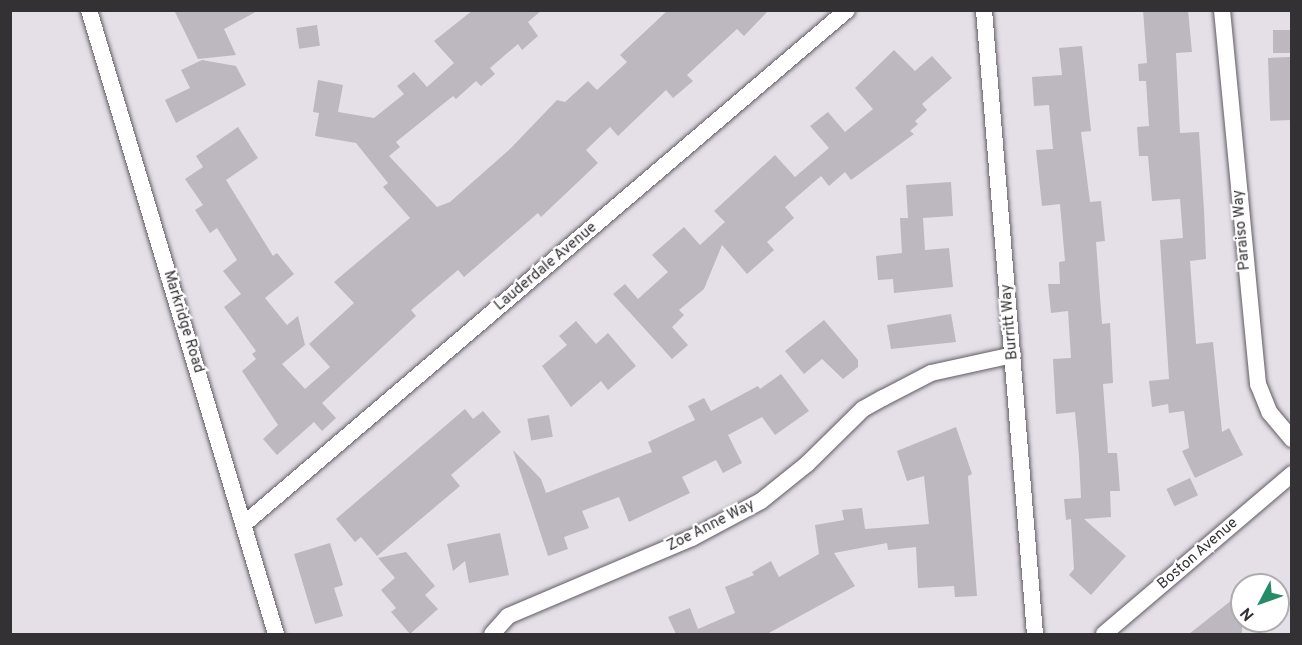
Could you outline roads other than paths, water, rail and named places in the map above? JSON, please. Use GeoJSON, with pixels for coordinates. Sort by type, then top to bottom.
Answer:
{"type":"FeatureCollection","features":[{"type":"Feature","properties":{"kind":"street","name":"Markridge Road"},"geometry":{"type":"LineString","coordinates":[[89,10],[276,634]]}},
{"type":"Feature","properties":{"kind":"street","name":"Lauderdale Avenue"},"geometry":{"type":"LineString","coordinates":[[244,524],[847,10]]}},
{"type":"Feature","properties":{"kind":"street","name":"Burritt Way"},"geometry":{"type":"LineString","coordinates":[[984,10],[1035,634]]}},
{"type":"Feature","properties":{"kind":"street","name":"Paraiso Way"},"geometry":{"type":"LineString","coordinates":[[1222,10],[1258,384],[1270,413],[1292,439]]}},
{"type":"Feature","properties":{"kind":"street","name":"Zoe Anne Way"},"geometry":{"type":"LineString","coordinates":[[492,634],[508,616],[692,538],[761,501],[807,464],[863,409],[883,398],[931,373],[1013,355]]}},
{"type":"Feature","properties":{"kind":"street","name":"Boston Avenue"},"geometry":{"type":"LineString","coordinates":[[1104,634],[1292,474]]}}]}
